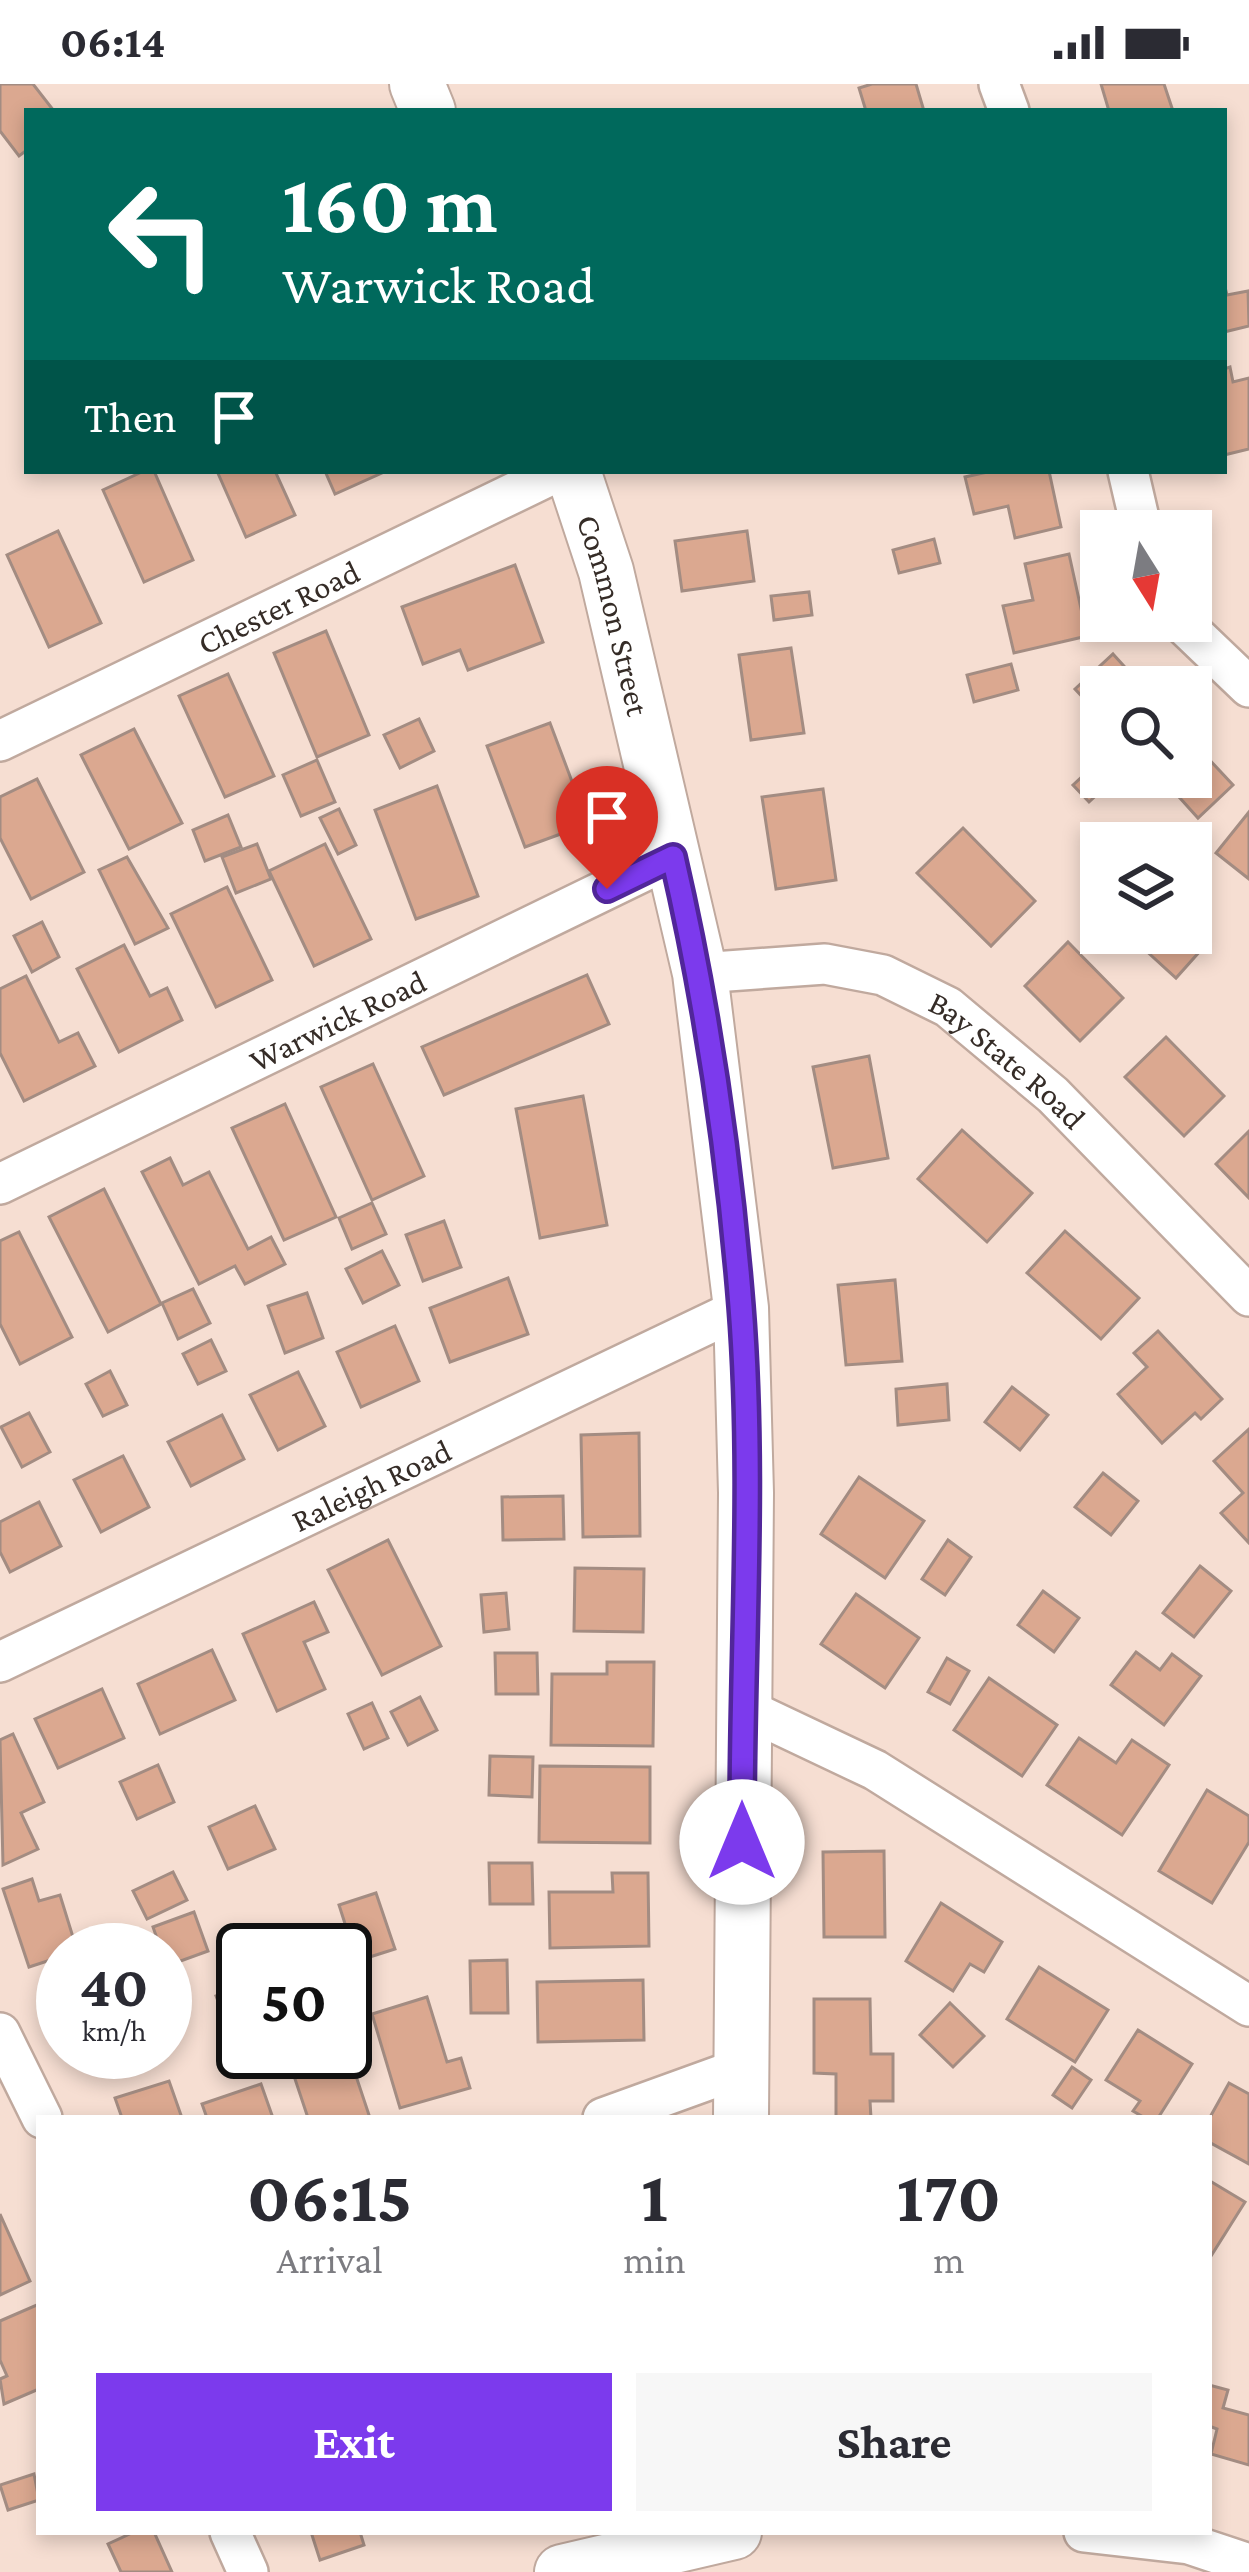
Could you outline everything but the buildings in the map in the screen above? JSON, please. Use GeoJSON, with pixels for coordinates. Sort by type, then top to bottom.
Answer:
{"type":"FeatureCollection","features":[{"type":"Feature","properties":{"kind":"main road","name":"Common Street"},"geometry":{"type":"LineString","coordinates":[[574,474],[606,571],[700,973],[741,1308],[746,1493],[742,2092]]}},
{"type":"Feature","properties":{"kind":"main road"},"geometry":{"type":"LineString","coordinates":[[562,2572],[723,2535]]}},
{"type":"Feature","properties":{"kind":"main road"},"geometry":{"type":"LineString","coordinates":[[737,2535],[743,2572]]}},
{"type":"Feature","properties":{"kind":"street","name":"Chester Road"},"geometry":{"type":"LineString","coordinates":[[0,741],[553,474]]}},
{"type":"Feature","properties":{"kind":"street"},"geometry":{"type":"LineString","coordinates":[[1129,474],[1137,510]]}},
{"type":"Feature","properties":{"kind":"street"},"geometry":{"type":"LineString","coordinates":[[1202,642],[1249,688]]}},
{"type":"Feature","properties":{"kind":"street","name":"Warwick Road"},"geometry":{"type":"LineString","coordinates":[[0,1184],[673,857]]}},
{"type":"Feature","properties":{"kind":"street","name":"Bay State Road"},"geometry":{"type":"LineString","coordinates":[[700,973],[825,964],[883,975],[948,1007],[1053,1095],[1249,1296]]}},
{"type":"Feature","properties":{"kind":"street","name":"Raleigh Road"},"geometry":{"type":"LineString","coordinates":[[0,1662],[741,1308]]}},
{"type":"Feature","properties":{"kind":"street"},"geometry":{"type":"LineString","coordinates":[[742,1707],[875,1770],[1249,2006]]}},
{"type":"Feature","properties":{"kind":"street"},"geometry":{"type":"LineString","coordinates":[[0,2033],[41,2115]]}},
{"type":"Feature","properties":{"kind":"street"},"geometry":{"type":"LineString","coordinates":[[619,2115],[742,2092]]}},
{"type":"Feature","properties":{"kind":"street"},"geometry":{"type":"LineString","coordinates":[[231,2535],[248,2572]]}},
{"type":"Feature","properties":{"kind":"street"},"geometry":{"type":"LineString","coordinates":[[1110,2535],[1189,2544],[1249,2564]]}},
{"type":"Feature","properties":{"kind":"route"},"geometry":{"type":"LineString","coordinates":[[607,889],[673,857],[700,973],[741,1308],[746,1493],[742,1842]]}}]}
